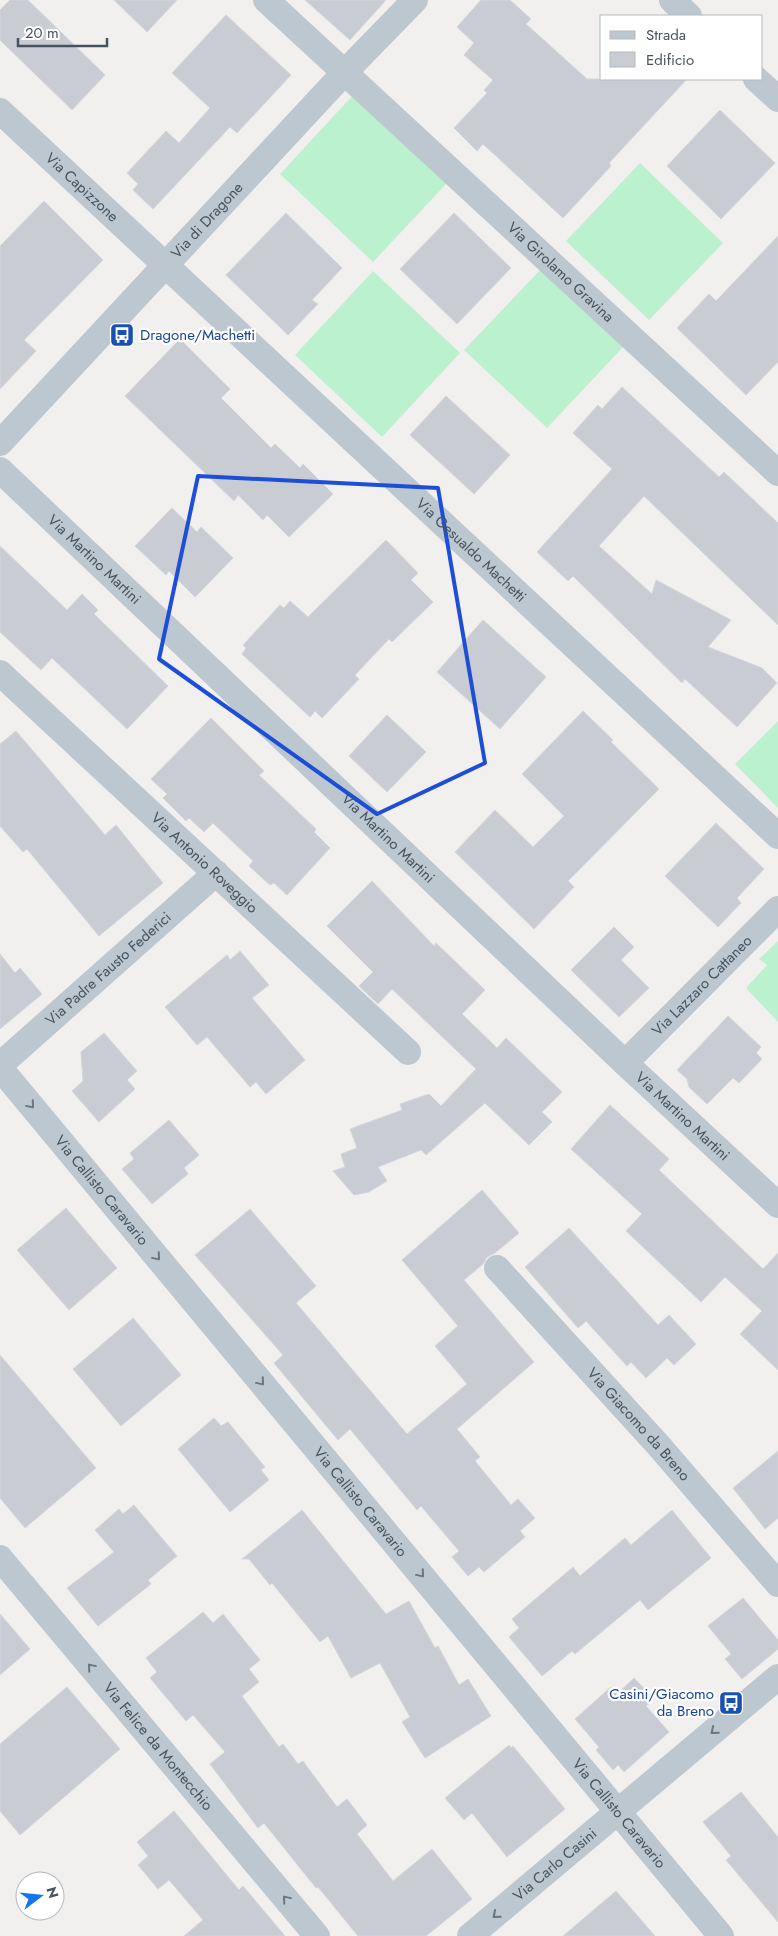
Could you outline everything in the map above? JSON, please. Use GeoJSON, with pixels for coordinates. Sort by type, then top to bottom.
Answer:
{"type":"FeatureCollection","features":[{"type":"Feature","properties":{"kind":"street","name":"Via Girolamo Gravina"},"geometry":{"type":"LineString","coordinates":[[266,0],[778,473]]}},
{"type":"Feature","properties":{"kind":"street","name":"Via di Dragone"},"geometry":{"type":"LineString","coordinates":[[0,443],[344,73],[415,0]]}},
{"type":"Feature","properties":{"kind":"street"},"geometry":{"type":"LineString","coordinates":[[672,0],[688,15]]}},
{"type":"Feature","properties":{"kind":"street"},"geometry":{"type":"LineString","coordinates":[[757,80],[778,99]]}},
{"type":"Feature","properties":{"kind":"street","name":"Via Capizzone"},"geometry":{"type":"LineString","coordinates":[[0,111],[164,266]]}},
{"type":"Feature","properties":{"kind":"street","name":"Via Gesualdo Machetti"},"geometry":{"type":"LineString","coordinates":[[164,266],[778,836]]}},
{"type":"Feature","properties":{"kind":"street","name":"Via Martino Martini"},"geometry":{"type":"LineString","coordinates":[[0,470],[625,1063],[778,1205]]}},
{"type":"Feature","properties":{"kind":"street","name":"Via Antonio Roveggio"},"geometry":{"type":"LineString","coordinates":[[0,673],[408,1052]]}},
{"type":"Feature","properties":{"kind":"street","name":"Via Padre Fausto Federici"},"geometry":{"type":"LineString","coordinates":[[0,1066],[216,873]]}},
{"type":"Feature","properties":{"kind":"street","name":"Via Lazzaro Cattaneo"},"geometry":{"type":"LineString","coordinates":[[625,1063],[778,909]]}},
{"type":"Feature","properties":{"kind":"street","name":"Via Callisto Caravario"},"geometry":{"type":"LineString","coordinates":[[0,1066],[721,1936]]}},
{"type":"Feature","properties":{"kind":"street","name":"Via Giacomo da Breno"},"geometry":{"type":"LineString","coordinates":[[497,1268],[659,1446],[778,1584]]}},
{"type":"Feature","properties":{"kind":"street","name":"Via Felice da Montecchio"},"geometry":{"type":"LineString","coordinates":[[0,1558],[317,1936]]}},
{"type":"Feature","properties":{"kind":"street","name":"Via Carlo Casini"},"geometry":{"type":"LineString","coordinates":[[470,1936],[778,1677]]}},
{"type":"Feature","properties":{"kind":"highlighted area"},"geometry":{"type":"Polygon","coordinates":[[[198,476],[438,488],[485,763],[377,814],[159,659],[198,476]]]}},
{"type":"Feature","properties":{"kind":"green space"},"geometry":{"type":"Polygon","coordinates":[[[354,94],[448,182],[373,262],[280,174],[354,94]]]}},
{"type":"Feature","properties":{"kind":"green space"},"geometry":{"type":"Polygon","coordinates":[[[640,163],[723,243],[649,320],[566,241],[640,163]]]}},
{"type":"Feature","properties":{"kind":"green space"},"geometry":{"type":"Polygon","coordinates":[[[542,268],[625,345],[547,428],[464,350],[542,268]]]}},
{"type":"Feature","properties":{"kind":"green space"},"geometry":{"type":"Polygon","coordinates":[[[373,271],[460,353],[382,437],[295,355],[373,271]]]}},
{"type":"Feature","properties":{"kind":"green space"},"geometry":{"type":"Polygon","coordinates":[[[778,721],[778,808],[735,764],[778,721]]]}},
{"type":"Feature","properties":{"kind":"green space"},"geometry":{"type":"Polygon","coordinates":[[[778,941],[778,1022],[746,988],[767,965],[759,959],[778,941]]]}},
{"type":"Feature","properties":{"kind":"building"},"geometry":{"type":"Polygon","coordinates":[[[10,0],[28,0],[105,75],[72,110],[0,40],[0,10],[10,0]]]}},
{"type":"Feature","properties":{"kind":"building"},"geometry":{"type":"Polygon","coordinates":[[[114,0],[177,0],[147,32],[114,0]]]}},
{"type":"Feature","properties":{"kind":"building"},"geometry":{"type":"Polygon","coordinates":[[[305,0],[386,0],[350,40],[305,0]]]}},
{"type":"Feature","properties":{"kind":"building"},"geometry":{"type":"Polygon","coordinates":[[[481,0],[510,0],[531,19],[526,24],[587,79],[686,80],[609,163],[611,166],[563,218],[483,144],[477,151],[454,128],[487,93],[484,90],[493,80],[464,55],[474,43],[457,27],[481,0]]]}},
{"type":"Feature","properties":{"kind":"building"},"geometry":{"type":"Polygon","coordinates":[[[226,15],[291,75],[237,133],[230,127],[153,209],[133,190],[138,184],[127,173],[166,131],[179,143],[210,108],[172,73],[226,15]]]}},
{"type":"Feature","properties":{"kind":"building"},"geometry":{"type":"Polygon","coordinates":[[[720,110],[775,163],[721,219],[667,166],[720,110]]]}},
{"type":"Feature","properties":{"kind":"building"},"geometry":{"type":"Polygon","coordinates":[[[44,201],[103,260],[24,340],[36,351],[0,389],[0,246],[44,201]]]}},
{"type":"Feature","properties":{"kind":"building"},"geometry":{"type":"Polygon","coordinates":[[[286,213],[342,268],[312,300],[318,304],[288,335],[226,275],[286,213]]]}},
{"type":"Feature","properties":{"kind":"building"},"geometry":{"type":"Polygon","coordinates":[[[454,213],[511,268],[457,324],[400,269],[454,213]]]}},
{"type":"Feature","properties":{"kind":"building"},"geometry":{"type":"Polygon","coordinates":[[[778,236],[778,362],[746,395],[677,328],[709,294],[716,301],[778,236]]]}},
{"type":"Feature","properties":{"kind":"building"},"geometry":{"type":"Polygon","coordinates":[[[180,339],[230,389],[221,398],[271,448],[275,444],[300,468],[303,464],[333,494],[289,537],[267,515],[263,520],[238,495],[234,501],[125,396],[180,339]]]}},
{"type":"Feature","properties":{"kind":"building"},"geometry":{"type":"Polygon","coordinates":[[[622,387],[719,477],[724,472],[778,523],[778,625],[644,496],[599,546],[652,594],[656,580],[731,620],[708,647],[762,668],[777,683],[737,727],[685,679],[682,683],[573,576],[568,581],[537,552],[612,469],[573,433],[598,405],[602,409],[622,387]]]}},
{"type":"Feature","properties":{"kind":"building"},"geometry":{"type":"Polygon","coordinates":[[[446,396],[510,455],[474,494],[410,435],[446,396]]]}},
{"type":"Feature","properties":{"kind":"building"},"geometry":{"type":"Polygon","coordinates":[[[172,508],[197,532],[201,527],[233,558],[195,597],[169,571],[166,575],[135,546],[172,508]]]}},
{"type":"Feature","properties":{"kind":"building"},"geometry":{"type":"Polygon","coordinates":[[[386,540],[418,573],[411,580],[433,602],[392,642],[389,639],[355,675],[359,679],[322,718],[315,711],[310,717],[242,654],[246,648],[243,645],[280,605],[284,608],[290,601],[308,617],[386,540]]]}},
{"type":"Feature","properties":{"kind":"building"},"geometry":{"type":"Polygon","coordinates":[[[0,546],[67,610],[82,594],[98,610],[94,614],[168,686],[127,729],[52,658],[41,670],[0,632],[0,546]]]}},
{"type":"Feature","properties":{"kind":"building"},"geometry":{"type":"Polygon","coordinates":[[[483,620],[546,677],[500,729],[437,672],[483,620]]]}},
{"type":"Feature","properties":{"kind":"building"},"geometry":{"type":"Polygon","coordinates":[[[583,711],[613,740],[611,742],[659,789],[568,881],[574,887],[534,929],[455,852],[495,810],[533,847],[564,816],[522,774],[583,711]]]}},
{"type":"Feature","properties":{"kind":"building"},"geometry":{"type":"Polygon","coordinates":[[[387,715],[426,752],[387,792],[349,756],[387,715]]]}},
{"type":"Feature","properties":{"kind":"building"},"geometry":{"type":"Polygon","coordinates":[[[211,718],[264,771],[259,775],[316,829],[314,832],[330,848],[287,895],[274,883],[270,885],[249,866],[253,861],[213,823],[204,832],[189,818],[186,821],[163,798],[167,794],[151,779],[211,718]]]}},
{"type":"Feature","properties":{"kind":"building"},"geometry":{"type":"Polygon","coordinates":[[[16,731],[105,835],[116,825],[163,883],[99,936],[27,849],[23,852],[0,826],[0,744],[16,731]]]}},
{"type":"Feature","properties":{"kind":"building"},"geometry":{"type":"Polygon","coordinates":[[[716,823],[764,869],[737,898],[741,903],[718,927],[665,876],[716,823]]]}},
{"type":"Feature","properties":{"kind":"building"},"geometry":{"type":"Polygon","coordinates":[[[372,881],[434,946],[436,943],[485,990],[462,1014],[497,1048],[506,1038],[562,1092],[542,1112],[552,1122],[529,1145],[485,1103],[426,1155],[421,1150],[378,1167],[387,1181],[369,1192],[354,1195],[333,1171],[345,1167],[341,1154],[357,1148],[350,1129],[402,1110],[400,1104],[429,1094],[441,1106],[476,1069],[392,989],[378,1004],[359,986],[373,972],[327,926],[372,881]]]}},
{"type":"Feature","properties":{"kind":"building"},"geometry":{"type":"Polygon","coordinates":[[[614,927],[634,947],[621,960],[649,988],[619,1017],[571,970],[614,927]]]}},
{"type":"Feature","properties":{"kind":"building"},"geometry":{"type":"Polygon","coordinates":[[[240,951],[269,985],[252,998],[305,1060],[266,1094],[256,1082],[250,1087],[207,1037],[197,1045],[165,1007],[227,955],[230,960],[240,951]]]}},
{"type":"Feature","properties":{"kind":"building"},"geometry":{"type":"Polygon","coordinates":[[[0,954],[15,973],[20,968],[42,994],[0,1029],[0,954]]]}},
{"type":"Feature","properties":{"kind":"building"},"geometry":{"type":"Polygon","coordinates":[[[728,1016],[761,1047],[756,1053],[762,1059],[739,1083],[733,1078],[707,1104],[689,1087],[687,1079],[677,1070],[728,1016]]]}},
{"type":"Feature","properties":{"kind":"building"},"geometry":{"type":"Polygon","coordinates":[[[104,1033],[137,1071],[127,1080],[135,1089],[99,1122],[72,1091],[83,1081],[81,1052],[104,1033]]]}},
{"type":"Feature","properties":{"kind":"building"},"geometry":{"type":"Polygon","coordinates":[[[610,1105],[669,1159],[659,1170],[763,1269],[778,1253],[778,1370],[740,1334],[762,1311],[725,1277],[701,1302],[626,1231],[642,1214],[571,1149],[610,1105]]]}},
{"type":"Feature","properties":{"kind":"building"},"geometry":{"type":"Polygon","coordinates":[[[169,1120],[199,1155],[184,1168],[188,1174],[152,1204],[122,1169],[134,1159],[130,1153],[169,1120]]]}},
{"type":"Feature","properties":{"kind":"building"},"geometry":{"type":"Polygon","coordinates":[[[482,1190],[519,1233],[495,1253],[487,1257],[483,1264],[464,1280],[534,1362],[457,1429],[480,1457],[475,1461],[511,1505],[518,1499],[535,1518],[520,1531],[525,1537],[484,1572],[479,1567],[468,1576],[452,1557],[459,1551],[421,1506],[417,1510],[350,1429],[338,1440],[274,1363],[283,1355],[195,1255],[250,1209],[316,1286],[296,1303],[407,1434],[467,1384],[435,1346],[458,1326],[402,1260],[482,1190]]]}},
{"type":"Feature","properties":{"kind":"building"},"geometry":{"type":"Polygon","coordinates":[[[66,1208],[117,1268],[69,1310],[17,1250],[66,1208]]]}},
{"type":"Feature","properties":{"kind":"building"},"geometry":{"type":"Polygon","coordinates":[[[569,1228],[658,1325],[669,1315],[696,1344],[674,1365],[667,1358],[646,1378],[631,1362],[627,1366],[586,1321],[578,1328],[525,1267],[569,1228]]]}},
{"type":"Feature","properties":{"kind":"building"},"geometry":{"type":"Polygon","coordinates":[[[133,1318],[181,1375],[121,1426],[73,1369],[133,1318]]]}},
{"type":"Feature","properties":{"kind":"building"},"geometry":{"type":"Polygon","coordinates":[[[0,1355],[96,1468],[25,1528],[0,1498],[0,1355]]]}},
{"type":"Feature","properties":{"kind":"building"},"geometry":{"type":"Polygon","coordinates":[[[214,1418],[221,1426],[228,1422],[265,1467],[261,1470],[269,1480],[230,1512],[178,1449],[214,1418]]]}},
{"type":"Feature","properties":{"kind":"building"},"geometry":{"type":"Polygon","coordinates":[[[778,1451],[778,1518],[765,1529],[733,1488],[778,1451]]]}},
{"type":"Feature","properties":{"kind":"building"},"geometry":{"type":"Polygon","coordinates":[[[134,1505],[177,1556],[148,1580],[151,1584],[98,1626],[67,1588],[114,1552],[95,1530],[119,1509],[123,1514],[134,1505]]]}},
{"type":"Feature","properties":{"kind":"building"},"geometry":{"type":"Polygon","coordinates":[[[302,1510],[386,1614],[409,1601],[435,1648],[438,1646],[459,1685],[468,1679],[491,1716],[425,1758],[402,1722],[410,1717],[380,1663],[351,1678],[328,1636],[320,1642],[272,1583],[270,1585],[249,1559],[242,1559],[302,1510]]]}},
{"type":"Feature","properties":{"kind":"building"},"geometry":{"type":"Polygon","coordinates":[[[672,1510],[711,1558],[648,1610],[640,1600],[575,1654],[572,1651],[542,1676],[509,1637],[519,1628],[512,1619],[573,1567],[580,1576],[625,1538],[631,1545],[672,1510]]]}},
{"type":"Feature","properties":{"kind":"building"},"geometry":{"type":"Polygon","coordinates":[[[743,1598],[778,1640],[778,1649],[742,1679],[725,1659],[731,1654],[708,1626],[743,1598]]]}},
{"type":"Feature","properties":{"kind":"building"},"geometry":{"type":"Polygon","coordinates":[[[203,1612],[213,1623],[223,1614],[260,1660],[249,1669],[259,1682],[242,1696],[279,1747],[283,1744],[298,1764],[303,1761],[337,1807],[347,1799],[367,1825],[357,1834],[393,1881],[432,1849],[472,1899],[426,1936],[358,1936],[318,1887],[316,1888],[264,1823],[258,1828],[210,1764],[225,1752],[193,1715],[186,1721],[150,1678],[157,1672],[146,1658],[203,1612]]]}},
{"type":"Feature","properties":{"kind":"building"},"geometry":{"type":"Polygon","coordinates":[[[0,1614],[30,1649],[0,1675],[0,1614]]]}},
{"type":"Feature","properties":{"kind":"building"},"geometry":{"type":"Polygon","coordinates":[[[634,1678],[654,1699],[646,1706],[669,1732],[624,1772],[618,1765],[613,1770],[596,1750],[599,1747],[575,1719],[611,1687],[617,1694],[634,1678]]]}},
{"type":"Feature","properties":{"kind":"building"},"geometry":{"type":"Polygon","coordinates":[[[67,1687],[120,1749],[20,1835],[0,1811],[0,1744],[67,1687]]]}},
{"type":"Feature","properties":{"kind":"building"},"geometry":{"type":"Polygon","coordinates":[[[509,1745],[511,1748],[513,1746],[565,1809],[507,1857],[472,1813],[464,1820],[445,1798],[509,1745]]]}},
{"type":"Feature","properties":{"kind":"building"},"geometry":{"type":"Polygon","coordinates":[[[741,1792],[778,1837],[778,1922],[726,1860],[731,1856],[703,1822],[741,1792]]]}},
{"type":"Feature","properties":{"kind":"building"},"geometry":{"type":"Polygon","coordinates":[[[174,1811],[239,1890],[243,1886],[285,1936],[184,1936],[203,1920],[169,1880],[158,1889],[138,1865],[148,1856],[137,1842],[174,1811]]]}},
{"type":"Feature","properties":{"kind":"building"},"geometry":{"type":"Polygon","coordinates":[[[616,1891],[655,1936],[563,1936],[616,1891]]]}},
{"type":"Feature","properties":{"kind":"place","name":"Dragone/Machetti"},"geometry":{"type":"Point","coordinates":[122,335]}},
{"type":"Feature","properties":{"kind":"place","name":"Casini/Giacomo da Breno"},"geometry":{"type":"Point","coordinates":[731,1703]}}]}
